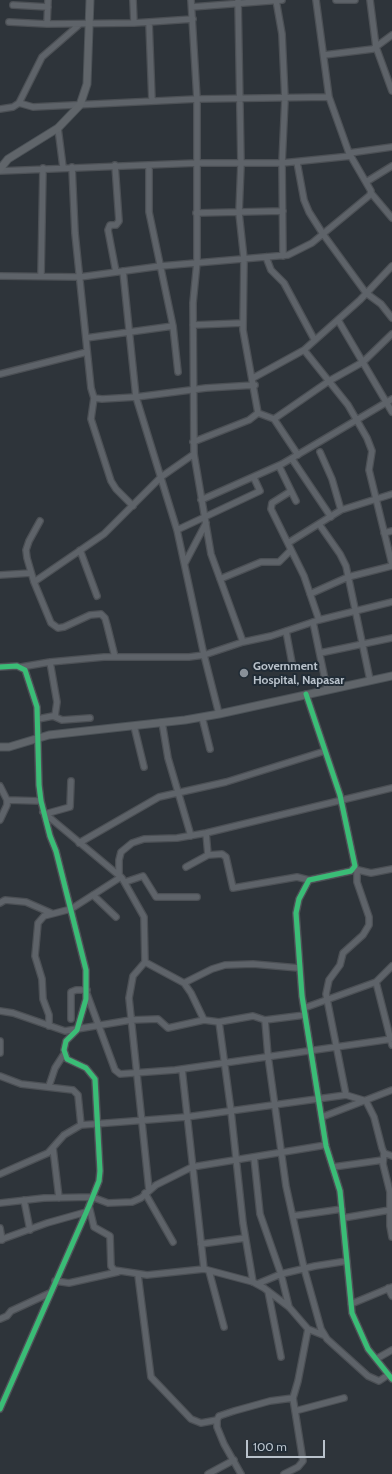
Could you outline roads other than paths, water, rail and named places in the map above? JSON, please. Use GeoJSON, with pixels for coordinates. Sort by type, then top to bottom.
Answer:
{"type":"FeatureCollection","features":[{"type":"Feature","properties":{"kind":"main road"},"geometry":{"type":"LineString","coordinates":[[0,170],[8,159],[58,128],[80,105],[87,84],[90,0]]}},
{"type":"Feature","properties":{"kind":"main road"},"geometry":{"type":"LineString","coordinates":[[0,747],[10,746],[37,737],[134,726],[219,714],[327,689],[392,676]]}},
{"type":"Feature","properties":{"kind":"street"},"geometry":{"type":"LineString","coordinates":[[48,0],[48,24]]}},
{"type":"Feature","properties":{"kind":"street"},"geometry":{"type":"LineString","coordinates":[[133,0],[134,23]]}},
{"type":"Feature","properties":{"kind":"street"},"geometry":{"type":"LineString","coordinates":[[191,0],[197,99],[197,262],[193,303],[193,442],[201,500],[211,554],[243,642]]}},
{"type":"Feature","properties":{"kind":"street"},"geometry":{"type":"LineString","coordinates":[[192,7],[238,2],[278,0],[282,34],[285,99],[282,164],[283,256]]}},
{"type":"Feature","properties":{"kind":"street"},"geometry":{"type":"LineString","coordinates":[[316,0],[329,97],[350,155],[371,193],[392,218]]}},
{"type":"Feature","properties":{"kind":"street"},"geometry":{"type":"LineString","coordinates":[[336,0],[355,0]]}},
{"type":"Feature","properties":{"kind":"street"},"geometry":{"type":"LineString","coordinates":[[370,0],[376,47],[392,91]]}},
{"type":"Feature","properties":{"kind":"street"},"geometry":{"type":"LineString","coordinates":[[238,2],[241,164],[239,213],[244,259],[243,323],[255,385],[258,413]]}},
{"type":"Feature","properties":{"kind":"street"},"geometry":{"type":"LineString","coordinates":[[13,4],[48,6]]}},
{"type":"Feature","properties":{"kind":"street"},"geometry":{"type":"LineString","coordinates":[[9,22],[80,24],[134,23],[193,19]]}},
{"type":"Feature","properties":{"kind":"street"},"geometry":{"type":"LineString","coordinates":[[149,22],[152,101]]}},
{"type":"Feature","properties":{"kind":"street"},"geometry":{"type":"LineString","coordinates":[[0,109],[14,107],[19,103],[42,57],[80,24]]}},
{"type":"Feature","properties":{"kind":"street"},"geometry":{"type":"LineString","coordinates":[[324,55],[376,47],[392,35]]}},
{"type":"Feature","properties":{"kind":"street"},"geometry":{"type":"LineString","coordinates":[[19,103],[33,107],[197,99],[240,100],[329,97]]}},
{"type":"Feature","properties":{"kind":"street"},"geometry":{"type":"LineString","coordinates":[[58,128],[63,167]]}},
{"type":"Feature","properties":{"kind":"street"},"geometry":{"type":"LineString","coordinates":[[0,170],[72,166],[197,163],[282,164],[350,155],[392,147]]}},
{"type":"Feature","properties":{"kind":"street"},"geometry":{"type":"LineString","coordinates":[[297,162],[306,206],[323,234],[366,293],[381,304],[392,318]]}},
{"type":"Feature","properties":{"kind":"street"},"geometry":{"type":"LineString","coordinates":[[149,165],[149,212],[173,326],[178,372]]}},
{"type":"Feature","properties":{"kind":"street"},"geometry":{"type":"LineString","coordinates":[[72,166],[75,233],[87,352],[94,398],[91,419],[111,481],[116,489],[133,506]]}},
{"type":"Feature","properties":{"kind":"street"},"geometry":{"type":"LineString","coordinates":[[115,166],[119,221],[116,225],[110,225],[108,230],[120,271],[130,333],[136,397],[178,530],[204,655],[219,714]]}},
{"type":"Feature","properties":{"kind":"street"},"geometry":{"type":"LineString","coordinates":[[366,182],[392,166]]}},
{"type":"Feature","properties":{"kind":"street"},"geometry":{"type":"LineString","coordinates":[[41,276],[43,168]]}},
{"type":"Feature","properties":{"kind":"street"},"geometry":{"type":"LineString","coordinates":[[0,276],[80,277],[197,262],[283,256],[312,243],[371,193]]}},
{"type":"Feature","properties":{"kind":"street"},"geometry":{"type":"LineString","coordinates":[[196,213],[283,211]]}},
{"type":"Feature","properties":{"kind":"street"},"geometry":{"type":"LineString","coordinates":[[266,257],[271,270],[284,283],[314,339]]}},
{"type":"Feature","properties":{"kind":"street"},"geometry":{"type":"LineString","coordinates":[[253,378],[304,350],[314,339],[338,320],[392,266]]}},
{"type":"Feature","properties":{"kind":"street"},"geometry":{"type":"LineString","coordinates":[[338,320],[392,412]]}},
{"type":"Feature","properties":{"kind":"street"},"geometry":{"type":"LineString","coordinates":[[193,326],[243,323]]}},
{"type":"Feature","properties":{"kind":"street"},"geometry":{"type":"LineString","coordinates":[[86,338],[173,326]]}},
{"type":"Feature","properties":{"kind":"street"},"geometry":{"type":"LineString","coordinates":[[274,419],[329,382],[363,362],[392,334]]}},
{"type":"Feature","properties":{"kind":"street"},"geometry":{"type":"LineString","coordinates":[[304,350],[358,421],[371,447],[369,470],[392,565],[348,577],[310,594]]}},
{"type":"Feature","properties":{"kind":"street"},"geometry":{"type":"LineString","coordinates":[[0,374],[87,352]]}},
{"type":"Feature","properties":{"kind":"street"},"geometry":{"type":"LineString","coordinates":[[94,398],[136,397],[255,385]]}},
{"type":"Feature","properties":{"kind":"street"},"geometry":{"type":"LineString","coordinates":[[201,500],[279,466],[358,421],[392,399]]}},
{"type":"Feature","properties":{"kind":"street"},"geometry":{"type":"LineString","coordinates":[[193,442],[249,420],[258,413]]}},
{"type":"Feature","properties":{"kind":"street"},"geometry":{"type":"LineString","coordinates":[[258,413],[274,419],[298,455]]}},
{"type":"Feature","properties":{"kind":"street"},"geometry":{"type":"LineString","coordinates":[[320,452],[332,480],[341,510]]}},
{"type":"Feature","properties":{"kind":"street"},"geometry":{"type":"LineString","coordinates":[[34,582],[104,534],[161,478],[194,454]]}},
{"type":"Feature","properties":{"kind":"street"},"geometry":{"type":"LineString","coordinates":[[292,459],[331,516]]}},
{"type":"Feature","properties":{"kind":"street"},"geometry":{"type":"LineString","coordinates":[[279,466],[296,501]]}},
{"type":"Feature","properties":{"kind":"street"},"geometry":{"type":"LineString","coordinates":[[178,530],[260,491],[254,478]]}},
{"type":"Feature","properties":{"kind":"street"},"geometry":{"type":"LineString","coordinates":[[291,491],[272,503],[270,506],[304,576],[310,594],[327,689]]}},
{"type":"Feature","properties":{"kind":"street"},"geometry":{"type":"LineString","coordinates":[[288,543],[341,510],[392,494]]}},
{"type":"Feature","properties":{"kind":"street"},"geometry":{"type":"LineString","coordinates":[[40,521],[26,550],[34,582],[53,626],[64,627],[90,615],[100,614],[107,625],[115,657]]}},
{"type":"Feature","properties":{"kind":"street"},"geometry":{"type":"LineString","coordinates":[[185,563],[206,523]]}},
{"type":"Feature","properties":{"kind":"street"},"geometry":{"type":"LineString","coordinates":[[319,524],[343,560],[356,611],[370,680]]}},
{"type":"Feature","properties":{"kind":"street"},"geometry":{"type":"LineString","coordinates":[[384,533],[392,531]]}},
{"type":"Feature","properties":{"kind":"street"},"geometry":{"type":"LineString","coordinates":[[80,550],[97,596]]}},
{"type":"Feature","properties":{"kind":"street"},"geometry":{"type":"LineString","coordinates":[[220,579],[260,562],[279,562],[291,550]]}},
{"type":"Feature","properties":{"kind":"street"},"geometry":{"type":"LineString","coordinates":[[0,575],[31,573]]}},
{"type":"Feature","properties":{"kind":"street"},"geometry":{"type":"LineString","coordinates":[[0,667],[20,667],[50,662],[115,657],[189,657],[204,655],[316,621],[392,602]]}},
{"type":"Feature","properties":{"kind":"street"},"geometry":{"type":"LineString","coordinates":[[286,631],[292,663]]}},
{"type":"Feature","properties":{"kind":"street"},"geometry":{"type":"LineString","coordinates":[[320,653],[392,638]]}},
{"type":"Feature","properties":{"kind":"street"},"geometry":{"type":"LineString","coordinates":[[50,662],[57,702],[55,716]]}},
{"type":"Feature","properties":{"kind":"street"},"geometry":{"type":"LineString","coordinates":[[20,667],[26,672],[37,707],[37,737],[41,801],[71,908],[86,970],[87,991],[98,1027],[117,1073],[182,1069],[311,1050],[391,1041],[376,982]]}},
{"type":"Feature","properties":{"kind":"street"},"geometry":{"type":"LineString","coordinates":[[306,694],[341,800],[355,862],[357,882],[369,917],[369,925],[364,935],[342,953],[340,966],[329,980],[327,998],[346,1095]]}},
{"type":"Feature","properties":{"kind":"street"},"geometry":{"type":"LineString","coordinates":[[38,719],[55,716],[62,720],[90,718]]}},
{"type":"Feature","properties":{"kind":"street"},"geometry":{"type":"LineString","coordinates":[[202,717],[210,749]]}},
{"type":"Feature","properties":{"kind":"street"},"geometry":{"type":"LineString","coordinates":[[162,722],[168,758],[191,836]]}},
{"type":"Feature","properties":{"kind":"street"},"geometry":{"type":"LineString","coordinates":[[134,726],[144,767]]}},
{"type":"Feature","properties":{"kind":"street"},"geometry":{"type":"LineString","coordinates":[[79,843],[148,802],[179,792],[226,782],[325,751]]}},
{"type":"Feature","properties":{"kind":"street"},"geometry":{"type":"LineString","coordinates":[[44,813],[70,807],[71,781]]}},
{"type":"Feature","properties":{"kind":"street"},"geometry":{"type":"LineString","coordinates":[[0,786],[7,800],[7,804],[0,820]]}},
{"type":"Feature","properties":{"kind":"street"},"geometry":{"type":"LineString","coordinates":[[120,875],[120,855],[126,847],[132,843],[144,839],[191,836],[206,833],[392,788]]}},
{"type":"Feature","properties":{"kind":"street"},"geometry":{"type":"LineString","coordinates":[[7,800],[41,801]]}},
{"type":"Feature","properties":{"kind":"street"},"geometry":{"type":"LineString","coordinates":[[44,813],[120,875],[144,917],[145,962],[130,982],[129,998],[143,1121],[147,1192],[173,1242]]}},
{"type":"Feature","properties":{"kind":"street"},"geometry":{"type":"LineString","coordinates":[[206,833],[208,855]]}},
{"type":"Feature","properties":{"kind":"street"},"geometry":{"type":"LineString","coordinates":[[186,867],[208,855],[222,854],[226,857],[233,888],[297,877],[309,880],[355,870],[371,873],[392,869]]}},
{"type":"Feature","properties":{"kind":"street"},"geometry":{"type":"LineString","coordinates":[[49,1026],[49,1015],[43,999],[42,979],[36,965],[35,950],[38,923],[44,916],[71,908],[93,895],[120,875]]}},
{"type":"Feature","properties":{"kind":"street"},"geometry":{"type":"LineString","coordinates":[[125,882],[143,876],[156,897],[197,897]]}},
{"type":"Feature","properties":{"kind":"street"},"geometry":{"type":"LineString","coordinates":[[55,1281],[69,1283],[118,1272],[138,1275],[206,1270],[255,1283],[268,1290],[289,1307],[308,1329],[323,1335],[374,1380],[379,1381],[390,1377],[361,1336],[351,1304],[338,1182],[326,1145],[299,968],[297,906],[309,880]]}},
{"type":"Feature","properties":{"kind":"street"},"geometry":{"type":"LineString","coordinates":[[93,895],[116,917]]}},
{"type":"Feature","properties":{"kind":"street"},"geometry":{"type":"LineString","coordinates":[[0,903],[5,900],[26,902],[51,913]]}},
{"type":"Feature","properties":{"kind":"street"},"geometry":{"type":"LineString","coordinates":[[145,962],[184,983],[191,993],[204,1020]]}},
{"type":"Feature","properties":{"kind":"street"},"geometry":{"type":"LineString","coordinates":[[184,983],[212,969],[225,965],[258,965],[299,968]]}},
{"type":"Feature","properties":{"kind":"street"},"geometry":{"type":"LineString","coordinates":[[304,1008],[327,998],[376,982],[392,966]]}},
{"type":"Feature","properties":{"kind":"street"},"geometry":{"type":"LineString","coordinates":[[71,1019],[71,992],[76,990],[87,991]]}},
{"type":"Feature","properties":{"kind":"street"},"geometry":{"type":"LineString","coordinates":[[49,1086],[55,1068],[64,1054],[66,1042],[76,1030],[87,991]]}},
{"type":"Feature","properties":{"kind":"street"},"geometry":{"type":"LineString","coordinates":[[0,1011],[13,1013],[62,1031],[98,1027],[131,1020],[158,1019],[168,1028],[204,1020],[219,1022],[253,1016],[265,1020],[305,1015]]}},
{"type":"Feature","properties":{"kind":"street"},"geometry":{"type":"LineString","coordinates":[[265,1020],[268,1056],[281,1152],[304,1268],[323,1335]]}},
{"type":"Feature","properties":{"kind":"street"},"geometry":{"type":"LineString","coordinates":[[219,1022],[231,1111],[245,1238],[255,1283]]}},
{"type":"Feature","properties":{"kind":"street"},"geometry":{"type":"LineString","coordinates":[[0,1041],[0,1053]]}},
{"type":"Feature","properties":{"kind":"street"},"geometry":{"type":"LineString","coordinates":[[0,1410],[99,1181],[99,1125],[95,1079],[86,1068],[69,1060],[64,1054]]}},
{"type":"Feature","properties":{"kind":"street"},"geometry":{"type":"LineString","coordinates":[[182,1069],[186,1117],[201,1244],[206,1270],[224,1327]]}},
{"type":"Feature","properties":{"kind":"street"},"geometry":{"type":"LineString","coordinates":[[0,1076],[16,1083],[67,1088],[76,1092],[78,1095],[81,1126]]}},
{"type":"Feature","properties":{"kind":"street"},"geometry":{"type":"LineString","coordinates":[[322,1117],[392,1090]]}},
{"type":"Feature","properties":{"kind":"street"},"geometry":{"type":"LineString","coordinates":[[0,1174],[48,1153],[64,1135],[81,1126],[186,1117],[346,1095],[366,1101],[374,1117],[384,1152],[383,1160],[390,1187],[392,1237]]}},
{"type":"Feature","properties":{"kind":"street"},"geometry":{"type":"LineString","coordinates":[[0,1203],[24,1200],[92,1197],[115,1204],[137,1200],[147,1192],[192,1167],[326,1145]]}},
{"type":"Feature","properties":{"kind":"street"},"geometry":{"type":"LineString","coordinates":[[53,1148],[60,1198]]}},
{"type":"Feature","properties":{"kind":"street"},"geometry":{"type":"LineString","coordinates":[[384,1152],[392,1156]]}},
{"type":"Feature","properties":{"kind":"street"},"geometry":{"type":"LineString","coordinates":[[254,1156],[260,1214],[281,1274],[289,1307]]}},
{"type":"Feature","properties":{"kind":"street"},"geometry":{"type":"LineString","coordinates":[[333,1167],[383,1160]]}},
{"type":"Feature","properties":{"kind":"street"},"geometry":{"type":"LineString","coordinates":[[24,1200],[30,1230]]}},
{"type":"Feature","properties":{"kind":"street"},"geometry":{"type":"LineString","coordinates":[[0,1228],[1,1240],[87,1209]]}},
{"type":"Feature","properties":{"kind":"street"},"geometry":{"type":"LineString","coordinates":[[87,1209],[94,1227],[110,1236],[111,1266],[118,1272]]}},
{"type":"Feature","properties":{"kind":"street"},"geometry":{"type":"LineString","coordinates":[[293,1216],[342,1209]]}},
{"type":"Feature","properties":{"kind":"street"},"geometry":{"type":"LineString","coordinates":[[343,1218],[390,1210]]}},
{"type":"Feature","properties":{"kind":"street"},"geometry":{"type":"LineString","coordinates":[[201,1244],[245,1238]]}},
{"type":"Feature","properties":{"kind":"street"},"geometry":{"type":"LineString","coordinates":[[255,1283],[304,1268],[347,1262]]}},
{"type":"Feature","properties":{"kind":"street"},"geometry":{"type":"LineString","coordinates":[[138,1275],[151,1377],[191,1419],[202,1423],[217,1420],[219,1416],[234,1410],[270,1401],[293,1398]]}},
{"type":"Feature","properties":{"kind":"street"},"geometry":{"type":"LineString","coordinates":[[351,1304],[390,1287],[392,1296]]}},
{"type":"Feature","properties":{"kind":"street"},"geometry":{"type":"LineString","coordinates":[[268,1290],[281,1357]]}},
{"type":"Feature","properties":{"kind":"street"},"geometry":{"type":"LineString","coordinates":[[0,1319],[50,1293]]}},
{"type":"Feature","properties":{"kind":"street"},"geometry":{"type":"LineString","coordinates":[[284,1474],[298,1467],[303,1462],[293,1398],[298,1381],[308,1329]]}},
{"type":"Feature","properties":{"kind":"street"},"geometry":{"type":"LineString","coordinates":[[376,1359],[392,1350]]}},
{"type":"Feature","properties":{"kind":"street"},"geometry":{"type":"LineString","coordinates":[[0,1390],[8,1390]]}},
{"type":"Feature","properties":{"kind":"street"},"geometry":{"type":"LineString","coordinates":[[295,1411],[344,1398]]}},
{"type":"Feature","properties":{"kind":"street"},"geometry":{"type":"LineString","coordinates":[[217,1420],[222,1438],[241,1474]]}},
{"type":"Feature","properties":{"kind":"street"},"geometry":{"type":"LineString","coordinates":[[208,1474],[234,1460]]}},
{"type":"Feature","properties":{"kind":"place","name":"Government Hospital, Napasar"},"geometry":{"type":"Point","coordinates":[244,673]}}]}
